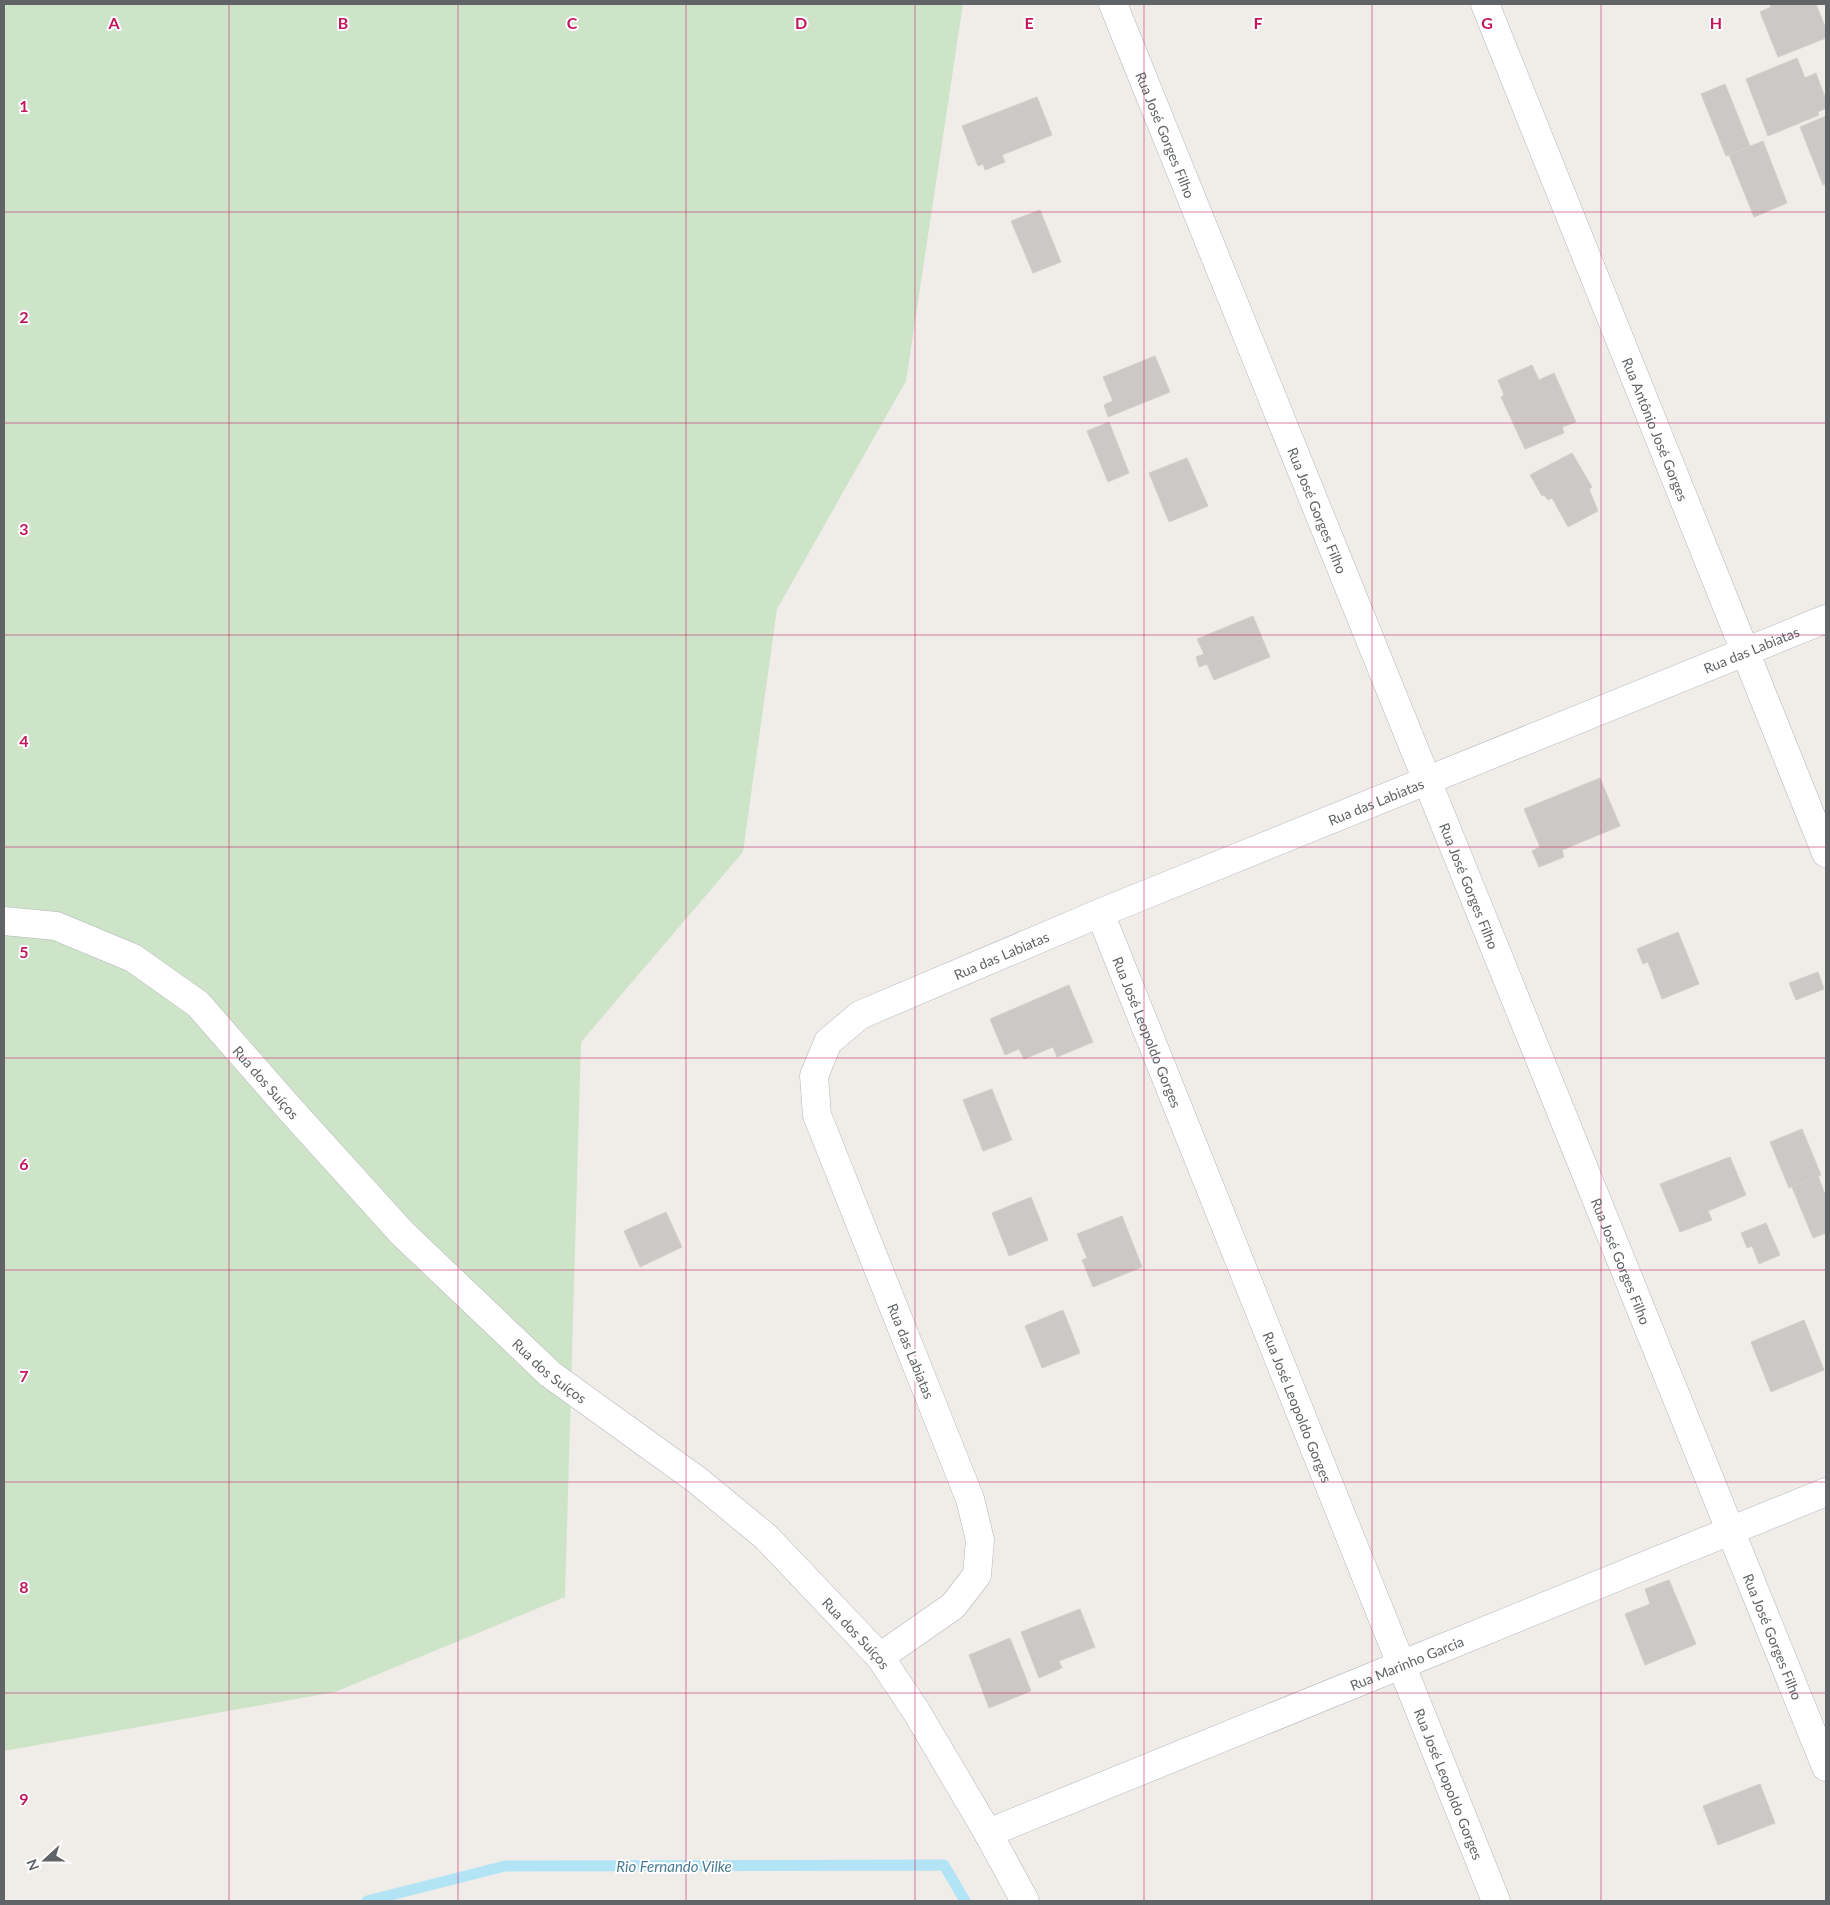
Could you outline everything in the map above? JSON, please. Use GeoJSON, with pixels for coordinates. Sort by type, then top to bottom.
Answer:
{"type":"FeatureCollection","features":[{"type":"Feature","properties":{"kind":"street","name":"Rua José Gorges Filho"},"geometry":{"type":"LineString","coordinates":[[1113,4],[1826,1767]]}},
{"type":"Feature","properties":{"kind":"street","name":"Rua Antônio José Gorges"},"geometry":{"type":"LineString","coordinates":[[1484,4],[1826,853]]}},
{"type":"Feature","properties":{"kind":"street","name":"Rua das Labiatas"},"geometry":{"type":"LineString","coordinates":[[880,1657],[952,1606],[977,1575],[980,1540],[970,1499],[818,1115],[814,1076],[828,1042],[860,1015],[1100,913],[1826,619]]}},
{"type":"Feature","properties":{"kind":"street","name":"Rua José Leopoldo Gorges"},"geometry":{"type":"LineString","coordinates":[[1100,913],[1496,1901]]}},
{"type":"Feature","properties":{"kind":"street","name":"Rua dos Suíços"},"geometry":{"type":"LineString","coordinates":[[4,921],[56,926],[133,958],[198,1004],[402,1233],[550,1374],[697,1480],[766,1537],[880,1657],[916,1711],[988,1833],[1025,1901]]}},
{"type":"Feature","properties":{"kind":"street","name":"Rua Marinho Garcia"},"geometry":{"type":"LineString","coordinates":[[988,1833],[1826,1492]]}},
{"type":"Feature","properties":{"kind":"green space"},"geometry":{"type":"Polygon","coordinates":[[[4,4],[963,4],[906,381],[777,609],[743,852],[581,1042],[565,1597],[335,1692],[4,1751],[4,4]]]}},
{"type":"Feature","properties":{"kind":"building"},"geometry":{"type":"Polygon","coordinates":[[[1770,4],[1816,4],[1826,29],[1826,38],[1778,57],[1760,12],[1771,7],[1770,4]]]}},
{"type":"Feature","properties":{"kind":"building"},"geometry":{"type":"Polygon","coordinates":[[[1797,58],[1805,78],[1816,73],[1826,100],[1826,108],[1818,112],[1819,115],[1768,136],[1746,79],[1797,58]]]}},
{"type":"Feature","properties":{"kind":"building"},"geometry":{"type":"Polygon","coordinates":[[[1725,84],[1750,146],[1726,156],[1701,94],[1725,84]]]}},
{"type":"Feature","properties":{"kind":"building"},"geometry":{"type":"Polygon","coordinates":[[[1037,97],[1052,135],[1002,155],[1005,162],[985,170],[983,164],[978,166],[962,126],[1037,97]]]}},
{"type":"Feature","properties":{"kind":"building"},"geometry":{"type":"Polygon","coordinates":[[[1826,116],[1826,184],[1823,185],[1800,127],[1826,116]]]}},
{"type":"Feature","properties":{"kind":"building"},"geometry":{"type":"Polygon","coordinates":[[[1763,141],[1787,203],[1754,217],[1729,155],[1763,141]]]}},
{"type":"Feature","properties":{"kind":"building"},"geometry":{"type":"Polygon","coordinates":[[[1040,210],[1061,262],[1033,273],[1011,221],[1040,210]]]}},
{"type":"Feature","properties":{"kind":"building"},"geometry":{"type":"Polygon","coordinates":[[[1155,356],[1170,392],[1108,417],[1104,405],[1113,401],[1103,377],[1155,356]]]}},
{"type":"Feature","properties":{"kind":"building"},"geometry":{"type":"Polygon","coordinates":[[[1532,365],[1539,380],[1554,373],[1576,422],[1562,427],[1564,433],[1525,449],[1501,397],[1504,395],[1498,380],[1532,365]]]}},
{"type":"Feature","properties":{"kind":"building"},"geometry":{"type":"Polygon","coordinates":[[[1109,422],[1129,473],[1108,482],[1087,431],[1109,422]]]}},
{"type":"Feature","properties":{"kind":"building"},"geometry":{"type":"Polygon","coordinates":[[[1572,453],[1592,487],[1589,489],[1598,511],[1568,527],[1552,498],[1548,500],[1544,495],[1542,496],[1530,475],[1572,453]]]}},
{"type":"Feature","properties":{"kind":"building"},"geometry":{"type":"Polygon","coordinates":[[[1187,458],[1208,506],[1169,522],[1149,473],[1187,458]]]}},
{"type":"Feature","properties":{"kind":"building"},"geometry":{"type":"Polygon","coordinates":[[[1253,616],[1270,657],[1214,680],[1207,664],[1199,667],[1196,657],[1204,654],[1197,639],[1253,616]]]}},
{"type":"Feature","properties":{"kind":"building"},"geometry":{"type":"Polygon","coordinates":[[[1600,778],[1620,826],[1562,850],[1564,857],[1539,867],[1532,851],[1540,847],[1524,809],[1600,778]]]}},
{"type":"Feature","properties":{"kind":"building"},"geometry":{"type":"Polygon","coordinates":[[[1678,932],[1699,984],[1662,999],[1648,962],[1643,964],[1637,949],[1678,932]]]}},
{"type":"Feature","properties":{"kind":"building"},"geometry":{"type":"Polygon","coordinates":[[[1818,972],[1824,989],[1796,1000],[1789,983],[1818,972]]]}},
{"type":"Feature","properties":{"kind":"building"},"geometry":{"type":"Polygon","coordinates":[[[1069,985],[1093,1042],[1057,1057],[1053,1047],[1024,1059],[1019,1049],[1005,1055],[990,1019],[1069,985]]]}},
{"type":"Feature","properties":{"kind":"building"},"geometry":{"type":"Polygon","coordinates":[[[992,1089],[1012,1140],[983,1151],[963,1100],[992,1089]]]}},
{"type":"Feature","properties":{"kind":"building"},"geometry":{"type":"Polygon","coordinates":[[[1802,1129],[1821,1175],[1789,1188],[1770,1142],[1802,1129]]]}},
{"type":"Feature","properties":{"kind":"building"},"geometry":{"type":"Polygon","coordinates":[[[1730,1157],[1746,1195],[1708,1211],[1712,1220],[1680,1232],[1660,1184],[1730,1157]]]}},
{"type":"Feature","properties":{"kind":"building"},"geometry":{"type":"Polygon","coordinates":[[[1818,1176],[1826,1197],[1826,1233],[1813,1238],[1792,1187],[1818,1176]]]}},
{"type":"Feature","properties":{"kind":"building"},"geometry":{"type":"Polygon","coordinates":[[[1031,1197],[1048,1240],[1009,1256],[992,1213],[1031,1197]]]}},
{"type":"Feature","properties":{"kind":"building"},"geometry":{"type":"Polygon","coordinates":[[[666,1212],[682,1247],[640,1267],[624,1231],[666,1212]]]}},
{"type":"Feature","properties":{"kind":"building"},"geometry":{"type":"Polygon","coordinates":[[[1122,1216],[1142,1267],[1093,1287],[1082,1260],[1087,1258],[1077,1234],[1122,1216]]]}},
{"type":"Feature","properties":{"kind":"building"},"geometry":{"type":"Polygon","coordinates":[[[1766,1223],[1780,1255],[1759,1264],[1752,1246],[1747,1248],[1741,1233],[1766,1223]]]}},
{"type":"Feature","properties":{"kind":"building"},"geometry":{"type":"Polygon","coordinates":[[[1063,1310],[1080,1353],[1042,1368],[1025,1326],[1063,1310]]]}},
{"type":"Feature","properties":{"kind":"building"},"geometry":{"type":"Polygon","coordinates":[[[1804,1320],[1824,1370],[1771,1392],[1751,1342],[1804,1320]]]}},
{"type":"Feature","properties":{"kind":"building"},"geometry":{"type":"Polygon","coordinates":[[[1669,1580],[1696,1644],[1645,1665],[1625,1614],[1650,1604],[1645,1589],[1669,1580]]]}},
{"type":"Feature","properties":{"kind":"building"},"geometry":{"type":"Polygon","coordinates":[[[1080,1609],[1095,1647],[1059,1661],[1062,1668],[1039,1678],[1021,1632],[1080,1609]]]}},
{"type":"Feature","properties":{"kind":"building"},"geometry":{"type":"Polygon","coordinates":[[[1010,1638],[1031,1691],[989,1708],[969,1655],[1010,1638]]]}},
{"type":"Feature","properties":{"kind":"building"},"geometry":{"type":"Polygon","coordinates":[[[1760,1784],[1775,1823],[1718,1845],[1703,1806],[1760,1784]]]}},
{"type":"Feature","properties":{"kind":"waterway","name":"Rio Fernando Vilke"},"geometry":{"type":"LineString","coordinates":[[367,1901],[505,1866],[944,1865],[965,1901]]}}]}
